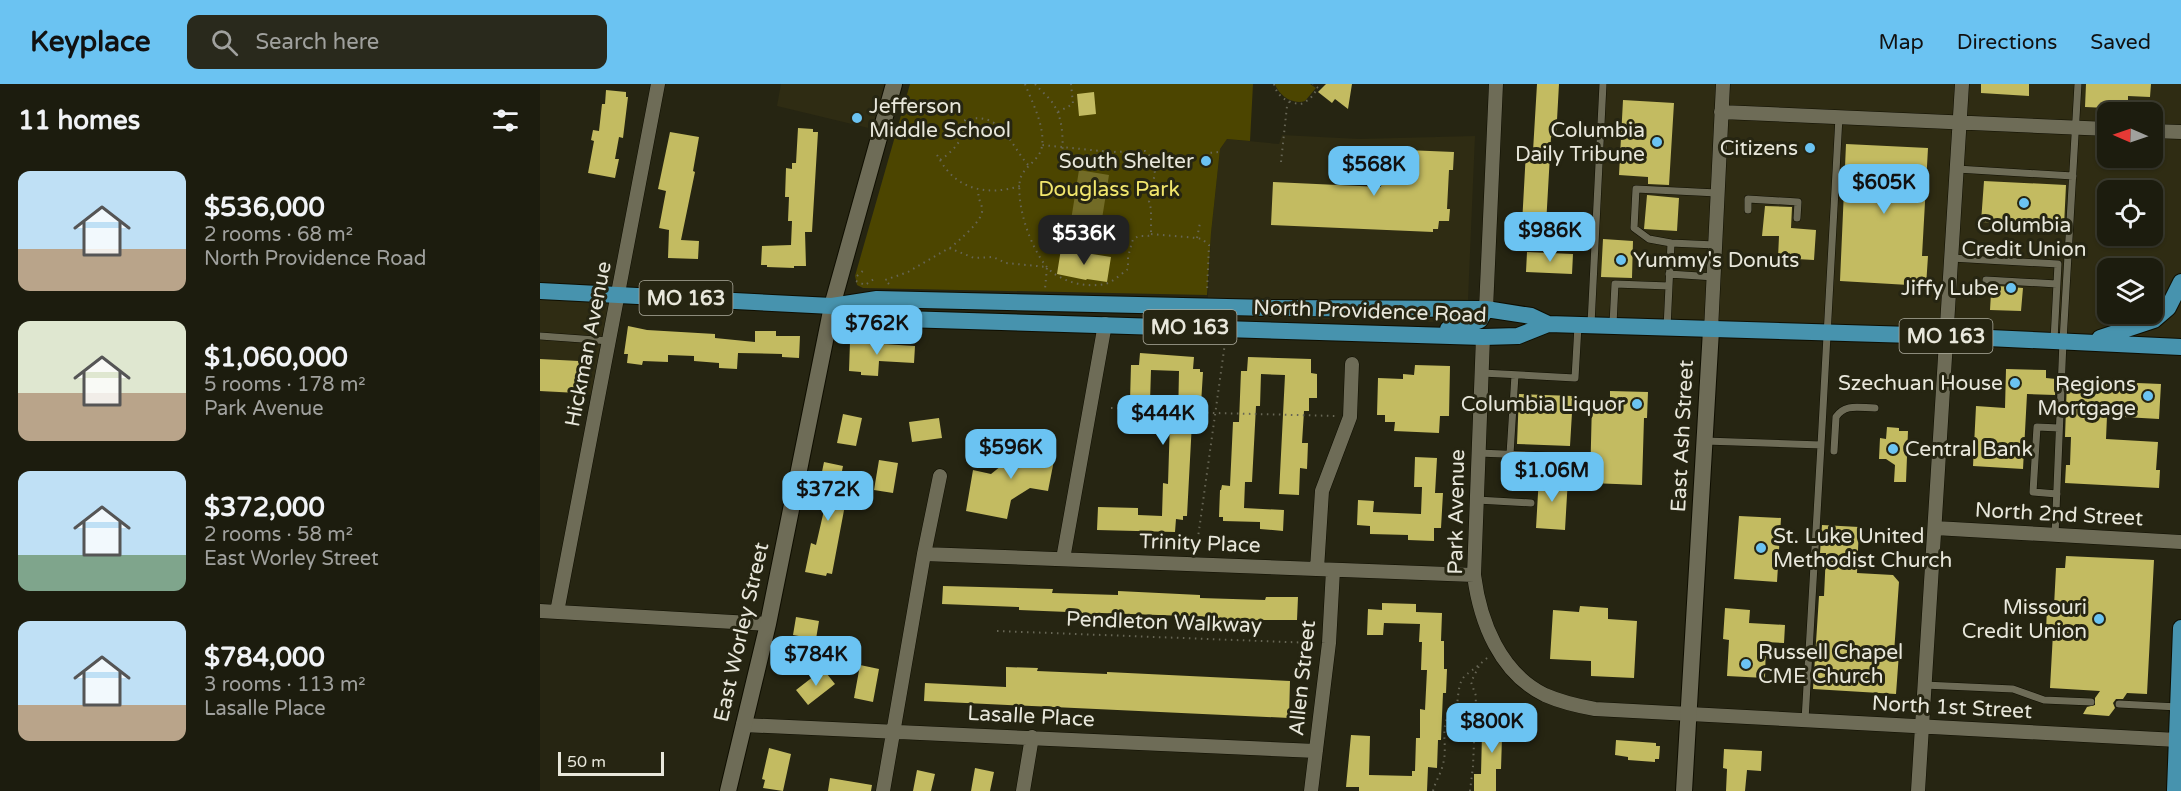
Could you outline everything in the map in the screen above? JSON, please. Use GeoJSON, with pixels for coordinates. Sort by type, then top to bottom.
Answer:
{"type":"FeatureCollection","features":[{"type":"Feature","properties":{"kind":"main road"},"geometry":{"type":"LineString","coordinates":[[2085,342],[2154,320],[2168,308],[2181,282]]}},
{"type":"Feature","properties":{"kind":"main road","name":"North Providence Road"},"geometry":{"type":"LineString","coordinates":[[540,291],[832,306],[877,299],[1271,308],[1486,309],[1531,316],[1548,324],[1584,326],[1946,336],[2181,347]]}},
{"type":"Feature","properties":{"kind":"main road","name":"North Providence Road"},"geometry":{"type":"LineString","coordinates":[[832,306],[870,318],[1483,337],[1518,336],[1548,324]]}},
{"type":"Feature","properties":{"kind":"main road"},"geometry":{"type":"LineString","coordinates":[[1411,335],[1462,327],[1480,320],[1486,309]]}},
{"type":"Feature","properties":{"kind":"main road"},"geometry":{"type":"LineString","coordinates":[[1483,337],[1506,322],[1531,316]]}},
{"type":"Feature","properties":{"kind":"main road"},"geometry":{"type":"LineString","coordinates":[[2175,791],[2181,628]]}},
{"type":"Feature","properties":{"kind":"street","name":"Hickman Avenue"},"geometry":{"type":"LineString","coordinates":[[557,612],[658,84]]}},
{"type":"Feature","properties":{"kind":"street","name":"East Worley Street"},"geometry":{"type":"LineString","coordinates":[[728,791],[768,624],[832,306],[894,84]]}},
{"type":"Feature","properties":{"kind":"street"},"geometry":{"type":"LineString","coordinates":[[1486,309],[1496,84]]}},
{"type":"Feature","properties":{"kind":"street","name":"East Ash Street"},"geometry":{"type":"LineString","coordinates":[[1684,791],[1723,84]]}},
{"type":"Feature","properties":{"kind":"street"},"geometry":{"type":"LineString","coordinates":[[1918,791],[1962,84]]}},
{"type":"Feature","properties":{"kind":"street"},"geometry":{"type":"LineString","coordinates":[[1721,112],[2097,128]]}},
{"type":"Feature","properties":{"kind":"street"},"geometry":{"type":"LineString","coordinates":[[2163,131],[2181,132]]}},
{"type":"Feature","properties":{"kind":"street"},"geometry":{"type":"LineString","coordinates":[[1063,559],[1105,324]]}},
{"type":"Feature","properties":{"kind":"street","name":"Park Avenue"},"geometry":{"type":"LineString","coordinates":[[1483,337],[1474,575],[1484,622],[1496,649],[1523,680],[1544,694],[1570,704],[1595,708],[1690,713]]}},
{"type":"Feature","properties":{"kind":"street"},"geometry":{"type":"LineString","coordinates":[[1317,569],[1322,491],[1350,417],[1352,364]]}},
{"type":"Feature","properties":{"kind":"street"},"geometry":{"type":"LineString","coordinates":[[883,791],[924,554],[940,476]]}},
{"type":"Feature","properties":{"kind":"street","name":"North 2nd Street"},"geometry":{"type":"LineString","coordinates":[[1935,528],[2181,542]]}},
{"type":"Feature","properties":{"kind":"street","name":"Trinity Place"},"geometry":{"type":"LineString","coordinates":[[924,554],[1474,575]]}},
{"type":"Feature","properties":{"kind":"street","name":"Allen Street"},"geometry":{"type":"LineString","coordinates":[[1311,791],[1329,643],[1333,570]]}},
{"type":"Feature","properties":{"kind":"street"},"geometry":{"type":"LineString","coordinates":[[540,611],[768,624]]}},
{"type":"Feature","properties":{"kind":"street","name":"North 1st Street"},"geometry":{"type":"LineString","coordinates":[[1690,713],[2176,740]]}},
{"type":"Feature","properties":{"kind":"street","name":"Lasalle Place"},"geometry":{"type":"LineString","coordinates":[[744,725],[1316,751]]}},
{"type":"Feature","properties":{"kind":"street"},"geometry":{"type":"LineString","coordinates":[[1023,791],[1032,737]]}},
{"type":"Feature","properties":{"kind":"lane"},"geometry":{"type":"LineString","coordinates":[[1482,373],[1575,378],[1584,326],[1603,84]]}},
{"type":"Feature","properties":{"kind":"lane"},"geometry":{"type":"LineString","coordinates":[[2058,341],[2073,176],[2078,84]]}},
{"type":"Feature","properties":{"kind":"lane"},"geometry":{"type":"LineString","coordinates":[[1805,720],[1839,117]]}},
{"type":"Feature","properties":{"kind":"lane"},"geometry":{"type":"LineString","coordinates":[[1957,169],[2073,176]]}},
{"type":"Feature","properties":{"kind":"lane"},"geometry":{"type":"LineString","coordinates":[[1715,245],[1671,243],[1649,239],[1634,228],[1636,189],[1717,193]]}},
{"type":"Feature","properties":{"kind":"lane"},"geometry":{"type":"LineString","coordinates":[[1748,210],[1748,199],[1798,202],[1797,218]]}},
{"type":"Feature","properties":{"kind":"lane"},"geometry":{"type":"LineString","coordinates":[[1667,328],[1671,243]]}},
{"type":"Feature","properties":{"kind":"lane"},"geometry":{"type":"LineString","coordinates":[[1951,258],[2058,264],[2059,428],[2055,536]]}},
{"type":"Feature","properties":{"kind":"lane"},"geometry":{"type":"LineString","coordinates":[[1669,274],[1714,277]]}},
{"type":"Feature","properties":{"kind":"lane"},"geometry":{"type":"LineString","coordinates":[[1986,280],[2057,284]]}},
{"type":"Feature","properties":{"kind":"lane"},"geometry":{"type":"LineString","coordinates":[[1613,327],[1616,284],[1669,286]]}},
{"type":"Feature","properties":{"kind":"lane"},"geometry":{"type":"LineString","coordinates":[[540,336],[610,341]]}},
{"type":"Feature","properties":{"kind":"lane"},"geometry":{"type":"LineString","coordinates":[[1510,454],[1515,375]]}},
{"type":"Feature","properties":{"kind":"lane"},"geometry":{"type":"LineString","coordinates":[[1834,452],[1836,417],[1839,412],[1846,407],[1875,408]]}},
{"type":"Feature","properties":{"kind":"lane"},"geometry":{"type":"LineString","coordinates":[[2056,494],[2033,492],[2037,427],[2059,428]]}},
{"type":"Feature","properties":{"kind":"lane"},"geometry":{"type":"LineString","coordinates":[[1705,441],[1821,445]]}},
{"type":"Feature","properties":{"kind":"lane"},"geometry":{"type":"LineString","coordinates":[[1479,453],[1572,457]]}},
{"type":"Feature","properties":{"kind":"lane"},"geometry":{"type":"LineString","coordinates":[[1477,500],[1531,503]]}},
{"type":"Feature","properties":{"kind":"lane"},"geometry":{"type":"LineString","coordinates":[[1924,684],[2013,689],[2044,700],[2091,702]]}},
{"type":"Feature","properties":{"kind":"lane"},"geometry":{"type":"LineString","coordinates":[[2119,704],[2178,707]]}},
{"type":"Feature","properties":{"kind":"path"},"geometry":{"type":"LineString","coordinates":[[1025,84],[1040,125],[1042,146],[1039,154],[1021,178],[1019,201],[1029,234],[1047,267],[1045,292]]}},
{"type":"Feature","properties":{"kind":"path"},"geometry":{"type":"LineString","coordinates":[[1035,84],[1054,104],[1058,112],[1063,147],[1062,161]]}},
{"type":"Feature","properties":{"kind":"path"},"geometry":{"type":"LineString","coordinates":[[1058,112],[1073,104],[1071,84]]}},
{"type":"Feature","properties":{"kind":"path"},"geometry":{"type":"LineString","coordinates":[[1274,84],[1279,95],[1297,104],[1310,99],[1318,88],[1313,84]]}},
{"type":"Feature","properties":{"kind":"path"},"geometry":{"type":"LineString","coordinates":[[1281,162],[1289,102]]}},
{"type":"Feature","properties":{"kind":"path"},"geometry":{"type":"LineString","coordinates":[[940,160],[958,143],[964,131],[965,120],[978,117],[988,118],[999,126],[1029,166]]}},
{"type":"Feature","properties":{"kind":"path"},"geometry":{"type":"LineString","coordinates":[[1042,146],[1111,152],[1145,151],[1150,156],[1155,172],[1149,202],[1150,234]]}},
{"type":"Feature","properties":{"kind":"path"},"geometry":{"type":"LineString","coordinates":[[1206,158],[1209,153],[1220,152]]}},
{"type":"Feature","properties":{"kind":"path"},"geometry":{"type":"LineString","coordinates":[[938,155],[948,172],[958,181],[979,190],[999,192],[1020,186]]}},
{"type":"Feature","properties":{"kind":"path"},"geometry":{"type":"LineString","coordinates":[[892,286],[885,280],[908,272],[949,248],[970,230],[982,214],[978,197],[979,190]]}},
{"type":"Feature","properties":{"kind":"path"},"geometry":{"type":"LineString","coordinates":[[1197,238],[1200,223]]}},
{"type":"Feature","properties":{"kind":"path"},"geometry":{"type":"LineString","coordinates":[[949,248],[974,258],[993,256],[1006,263],[1047,267],[1077,284],[1107,284],[1128,269],[1128,257],[1133,239],[1150,234],[1197,238],[1209,245],[1210,250],[1207,295]]}},
{"type":"Feature","properties":{"kind":"path"},"geometry":{"type":"LineString","coordinates":[[864,270],[858,275],[857,283],[866,285],[874,279]]}},
{"type":"Feature","properties":{"kind":"path"},"geometry":{"type":"LineString","coordinates":[[1195,563],[1226,338]]}},
{"type":"Feature","properties":{"kind":"path"},"geometry":{"type":"LineString","coordinates":[[1111,408],[1350,417]]}},
{"type":"Feature","properties":{"kind":"path","name":"Pendleton Walkway"},"geometry":{"type":"LineString","coordinates":[[997,631],[1329,643]]}},
{"type":"Feature","properties":{"kind":"path"},"geometry":{"type":"LineString","coordinates":[[1470,791],[1476,696],[1471,682],[1474,671],[1496,649]]}},
{"type":"Feature","properties":{"kind":"path"},"geometry":{"type":"LineString","coordinates":[[1433,791],[1444,764],[1445,720],[1449,713],[1457,707],[1459,683],[1468,671],[1480,664]]}},
{"type":"Feature","properties":{"kind":"shaded area","name":"Jefferson Middle School"},"geometry":{"type":"Polygon","coordinates":[[[781,84],[894,84],[881,131],[777,106],[781,84]]]}},
{"type":"Feature","properties":{"kind":"shaded area"},"geometry":{"type":"Polygon","coordinates":[[[1603,84],[2181,84],[2181,347],[1591,326],[1603,84]]]}},
{"type":"Feature","properties":{"kind":"shaded area"},"geometry":{"type":"Polygon","coordinates":[[[1282,135],[1359,139],[1475,136],[1467,323],[1207,316],[1211,233],[1220,149],[1227,139],[1279,144],[1282,135]]]}},
{"type":"Feature","properties":{"kind":"shaded area"},"geometry":{"type":"Polygon","coordinates":[[[1079,170],[1109,175],[1098,244],[1086,242],[1085,246],[1080,245],[1080,241],[1068,239],[1079,170]]]}},
{"type":"Feature","properties":{"kind":"shaded area"},"geometry":{"type":"Polygon","coordinates":[[[540,289],[619,295],[597,395],[540,392],[540,289]]]}},
{"type":"Feature","properties":{"kind":"green space","name":"Douglass Park"},"geometry":{"type":"Polygon","coordinates":[[[910,84],[1253,84],[1250,141],[1227,139],[1220,149],[1207,295],[863,288],[857,285],[855,276],[910,84]]]}},
{"type":"Feature","properties":{"kind":"green space"},"geometry":{"type":"Polygon","coordinates":[[[1275,84],[1310,84],[1316,88],[1305,101],[1296,102],[1283,96],[1275,84]]]}},
{"type":"Feature","properties":{"kind":"building"},"geometry":{"type":"Polygon","coordinates":[[[1326,84],[1352,84],[1348,109],[1335,99],[1332,103],[1318,92],[1326,84]]]}},
{"type":"Feature","properties":{"kind":"building"},"geometry":{"type":"Polygon","coordinates":[[[1537,84],[1559,84],[1556,138],[1551,137],[1546,225],[1522,224],[1526,151],[1533,151],[1537,84]]]}},
{"type":"Feature","properties":{"kind":"building"},"geometry":{"type":"Polygon","coordinates":[[[1981,84],[2029,84],[2029,96],[1981,93],[1981,84]]]}},
{"type":"Feature","properties":{"kind":"building"},"geometry":{"type":"Polygon","coordinates":[[[2086,84],[2151,84],[2150,97],[2128,96],[2128,102],[2097,102],[2097,108],[2085,107],[2086,84]]]}},
{"type":"Feature","properties":{"kind":"building"},"geometry":{"type":"Polygon","coordinates":[[[606,90],[626,92],[626,97],[628,97],[623,138],[619,137],[615,159],[619,159],[615,178],[588,173],[594,141],[591,140],[593,130],[599,131],[606,90]]]}},
{"type":"Feature","properties":{"kind":"building"},"geometry":{"type":"Polygon","coordinates":[[[1094,92],[1096,114],[1079,116],[1077,94],[1094,92]]]}},
{"type":"Feature","properties":{"kind":"building"},"geometry":{"type":"Polygon","coordinates":[[[1623,100],[1674,103],[1669,185],[1648,184],[1648,177],[1619,175],[1623,100]]]}},
{"type":"Feature","properties":{"kind":"building"},"geometry":{"type":"Polygon","coordinates":[[[798,128],[813,129],[813,132],[818,132],[812,232],[805,232],[806,266],[767,267],[767,265],[761,265],[762,246],[791,245],[792,221],[788,221],[789,197],[785,197],[786,168],[792,169],[792,163],[796,163],[798,128]]]}},
{"type":"Feature","properties":{"kind":"building"},"geometry":{"type":"Polygon","coordinates":[[[670,132],[699,137],[693,171],[695,172],[681,240],[699,241],[698,259],[668,258],[669,230],[659,228],[666,191],[658,189],[670,132]]]}},
{"type":"Feature","properties":{"kind":"building"},"geometry":{"type":"Polygon","coordinates":[[[1846,144],[1928,148],[1922,256],[1928,256],[1926,286],[1840,281],[1846,144]]]}},
{"type":"Feature","properties":{"kind":"building"},"geometry":{"type":"Polygon","coordinates":[[[1382,149],[1454,152],[1453,170],[1449,170],[1447,209],[1450,209],[1449,221],[1439,221],[1438,229],[1433,229],[1433,232],[1271,225],[1273,182],[1381,187],[1382,149]]]}},
{"type":"Feature","properties":{"kind":"building","name":"Columbia Credit Union"},"geometry":{"type":"Polygon","coordinates":[[[1984,181],[2066,185],[2064,226],[1981,222],[1984,181]]]}},
{"type":"Feature","properties":{"kind":"building"},"geometry":{"type":"Polygon","coordinates":[[[1647,195],[1679,198],[1677,231],[1644,229],[1647,195]]]}},
{"type":"Feature","properties":{"kind":"building"},"geometry":{"type":"Polygon","coordinates":[[[1765,206],[1792,207],[1791,228],[1816,230],[1814,260],[1778,258],[1779,236],[1762,236],[1765,206]]]}},
{"type":"Feature","properties":{"kind":"building"},"geometry":{"type":"Polygon","coordinates":[[[1046,217],[1062,219],[1058,242],[1042,239],[1046,217]]]}},
{"type":"Feature","properties":{"kind":"building"},"geometry":{"type":"Polygon","coordinates":[[[1603,239],[1633,241],[1632,278],[1601,277],[1603,239]]]}},
{"type":"Feature","properties":{"kind":"building"},"geometry":{"type":"Polygon","coordinates":[[[1061,249],[1111,257],[1107,282],[1057,274],[1061,249]]]}},
{"type":"Feature","properties":{"kind":"building"},"geometry":{"type":"Polygon","coordinates":[[[1527,252],[1573,254],[1572,274],[1526,272],[1527,252]]]}},
{"type":"Feature","properties":{"kind":"building","name":"Jiffy Lube"},"geometry":{"type":"Polygon","coordinates":[[[1998,286],[2023,288],[2021,311],[1990,310],[1991,293],[1998,294],[1998,286]]]}},
{"type":"Feature","properties":{"kind":"building"},"geometry":{"type":"Polygon","coordinates":[[[628,326],[647,330],[715,334],[715,338],[755,342],[755,331],[776,331],[776,336],[800,336],[799,358],[782,357],[782,354],[738,353],[737,369],[719,368],[719,363],[694,361],[694,356],[668,355],[668,362],[643,361],[642,365],[627,363],[628,354],[624,354],[628,326]]]}},
{"type":"Feature","properties":{"kind":"building"},"geometry":{"type":"Polygon","coordinates":[[[850,342],[915,346],[914,363],[879,361],[878,376],[861,375],[861,372],[849,371],[850,342]]]}},
{"type":"Feature","properties":{"kind":"building"},"geometry":{"type":"Polygon","coordinates":[[[1140,353],[1194,357],[1193,369],[1200,369],[1200,372],[1203,372],[1201,404],[1193,403],[1187,516],[1183,516],[1183,520],[1176,519],[1175,532],[1097,530],[1098,507],[1138,508],[1138,515],[1162,516],[1163,483],[1168,484],[1170,420],[1178,420],[1179,371],[1151,370],[1150,402],[1130,401],[1131,365],[1139,365],[1140,353]]]}},
{"type":"Feature","properties":{"kind":"building"},"geometry":{"type":"Polygon","coordinates":[[[1248,357],[1311,359],[1311,373],[1317,374],[1317,398],[1309,398],[1309,411],[1304,411],[1302,443],[1308,443],[1307,469],[1300,468],[1299,495],[1279,494],[1285,375],[1261,374],[1260,406],[1256,406],[1252,482],[1245,482],[1244,508],[1284,510],[1283,531],[1260,529],[1260,522],[1223,521],[1223,517],[1219,517],[1220,490],[1222,485],[1230,486],[1233,422],[1239,422],[1241,371],[1247,371],[1248,357]]]}},
{"type":"Feature","properties":{"kind":"building"},"geometry":{"type":"Polygon","coordinates":[[[540,359],[579,361],[578,393],[540,391],[540,359]]]}},
{"type":"Feature","properties":{"kind":"building"},"geometry":{"type":"Polygon","coordinates":[[[1415,365],[1450,366],[1449,416],[1440,416],[1439,433],[1394,431],[1395,422],[1385,422],[1385,415],[1377,415],[1378,378],[1403,379],[1403,374],[1414,375],[1415,365]]]}},
{"type":"Feature","properties":{"kind":"building"},"geometry":{"type":"Polygon","coordinates":[[[2006,369],[2046,370],[2046,378],[2056,379],[2055,395],[2027,394],[2023,469],[1973,466],[1976,406],[2005,408],[2006,369]]]}},
{"type":"Feature","properties":{"kind":"building"},"geometry":{"type":"Polygon","coordinates":[[[2067,380],[2161,384],[2159,419],[2107,416],[2106,439],[2158,442],[2156,470],[2160,470],[2159,488],[2065,483],[2066,465],[2070,465],[2071,437],[2065,437],[2067,380]]]}},
{"type":"Feature","properties":{"kind":"building"},"geometry":{"type":"Polygon","coordinates":[[[1610,391],[1648,392],[1647,418],[1644,418],[1642,485],[1590,483],[1592,402],[1610,403],[1610,391]]]}},
{"type":"Feature","properties":{"kind":"building"},"geometry":{"type":"Polygon","coordinates":[[[1519,394],[1573,396],[1570,446],[1517,444],[1519,394]]]}},
{"type":"Feature","properties":{"kind":"building"},"geometry":{"type":"Polygon","coordinates":[[[843,414],[862,418],[856,446],[837,443],[843,414]]]}},
{"type":"Feature","properties":{"kind":"building"},"geometry":{"type":"Polygon","coordinates":[[[939,418],[942,438],[912,442],[909,422],[939,418]]]}},
{"type":"Feature","properties":{"kind":"building","name":"Central Bank"},"geometry":{"type":"Polygon","coordinates":[[[1887,427],[1908,431],[1906,482],[1894,482],[1895,465],[1886,459],[1879,459],[1880,438],[1886,439],[1887,427]]]}},
{"type":"Feature","properties":{"kind":"building"},"geometry":{"type":"Polygon","coordinates":[[[1015,442],[1056,450],[1048,491],[1030,488],[1011,500],[1007,519],[966,511],[973,470],[991,474],[1011,458],[1015,442]]]}},
{"type":"Feature","properties":{"kind":"building"},"geometry":{"type":"Polygon","coordinates":[[[1415,457],[1437,458],[1435,493],[1443,493],[1441,528],[1434,528],[1434,541],[1408,540],[1408,535],[1370,534],[1370,526],[1357,525],[1358,500],[1374,501],[1373,512],[1421,514],[1422,487],[1414,487],[1415,457]]]}},
{"type":"Feature","properties":{"kind":"building"},"geometry":{"type":"Polygon","coordinates":[[[879,460],[898,463],[893,493],[874,490],[879,460]]]}},
{"type":"Feature","properties":{"kind":"building"},"geometry":{"type":"Polygon","coordinates":[[[824,462],[843,466],[840,481],[847,482],[832,574],[827,573],[826,576],[805,572],[811,543],[816,545],[828,493],[818,491],[824,462]]]}},
{"type":"Feature","properties":{"kind":"building"},"geometry":{"type":"Polygon","coordinates":[[[1539,476],[1568,478],[1565,530],[1536,528],[1539,476]]]}},
{"type":"Feature","properties":{"kind":"building","name":"St. Luke United Methodist Church"},"geometry":{"type":"Polygon","coordinates":[[[1739,516],[1781,518],[1777,582],[1734,579],[1739,516]]]}},
{"type":"Feature","properties":{"kind":"building"},"geometry":{"type":"Polygon","coordinates":[[[1822,525],[1859,527],[1857,573],[1893,575],[1899,582],[1894,653],[1899,653],[1896,694],[1813,689],[1819,596],[1824,596],[1826,553],[1820,553],[1822,525]]]}},
{"type":"Feature","properties":{"kind":"building","name":"Missouri Credit Union"},"geometry":{"type":"Polygon","coordinates":[[[2066,556],[2154,560],[2147,694],[2127,693],[2123,699],[2116,699],[2113,703],[2115,708],[2109,716],[2083,714],[2087,707],[2095,705],[2095,698],[2100,691],[2050,688],[2053,633],[2046,632],[2047,606],[2054,606],[2056,568],[2065,568],[2066,556]]]}},
{"type":"Feature","properties":{"kind":"building"},"geometry":{"type":"Polygon","coordinates":[[[943,586],[1053,589],[1052,593],[1118,595],[1118,591],[1200,595],[1200,598],[1265,600],[1266,597],[1298,597],[1297,620],[1216,620],[1216,617],[1101,613],[1101,616],[1068,615],[1068,612],[1019,610],[1019,607],[942,604],[943,586]]]}},
{"type":"Feature","properties":{"kind":"building"},"geometry":{"type":"Polygon","coordinates":[[[1382,603],[1416,604],[1416,612],[1442,613],[1441,641],[1444,641],[1444,669],[1447,669],[1446,693],[1443,693],[1437,768],[1428,767],[1427,791],[1359,791],[1359,787],[1346,787],[1351,735],[1370,736],[1369,775],[1412,776],[1412,771],[1415,771],[1416,738],[1420,738],[1420,709],[1425,710],[1427,670],[1421,670],[1420,624],[1384,623],[1383,635],[1367,635],[1368,609],[1382,610],[1382,603]]]}},
{"type":"Feature","properties":{"kind":"building"},"geometry":{"type":"Polygon","coordinates":[[[1580,606],[1608,608],[1608,619],[1637,621],[1634,678],[1591,676],[1591,661],[1550,659],[1553,610],[1579,612],[1580,606]]]}},
{"type":"Feature","properties":{"kind":"building"},"geometry":{"type":"Polygon","coordinates":[[[1725,608],[1750,610],[1749,623],[1785,625],[1784,643],[1766,642],[1765,678],[1727,676],[1729,640],[1723,639],[1725,608]]]}},
{"type":"Feature","properties":{"kind":"building"},"geometry":{"type":"Polygon","coordinates":[[[796,617],[819,621],[816,639],[793,635],[796,617]]]}},
{"type":"Feature","properties":{"kind":"building"},"geometry":{"type":"Polygon","coordinates":[[[860,665],[879,669],[873,702],[854,698],[860,665]]]}},
{"type":"Feature","properties":{"kind":"building"},"geometry":{"type":"Polygon","coordinates":[[[1006,667],[1038,668],[1037,671],[1290,681],[1289,718],[924,701],[925,683],[1006,687],[1006,667]]]}},
{"type":"Feature","properties":{"kind":"building"},"geometry":{"type":"Polygon","coordinates":[[[823,669],[835,684],[808,705],[796,690],[823,669]]]}},
{"type":"Feature","properties":{"kind":"building"},"geometry":{"type":"Polygon","coordinates":[[[1489,720],[1514,721],[1514,737],[1502,737],[1501,769],[1496,769],[1496,791],[1474,791],[1474,774],[1481,774],[1482,734],[1489,734],[1489,720]]]}},
{"type":"Feature","properties":{"kind":"building"},"geometry":{"type":"Polygon","coordinates":[[[1616,740],[1656,743],[1656,746],[1660,746],[1659,759],[1655,759],[1655,762],[1628,760],[1628,757],[1615,755],[1616,740]]]}},
{"type":"Feature","properties":{"kind":"building"},"geometry":{"type":"Polygon","coordinates":[[[769,748],[791,754],[783,791],[763,788],[765,780],[762,779],[769,748]]]}},
{"type":"Feature","properties":{"kind":"building"},"geometry":{"type":"Polygon","coordinates":[[[1724,749],[1762,751],[1761,771],[1747,770],[1745,791],[1726,791],[1727,769],[1723,768],[1724,749]]]}},
{"type":"Feature","properties":{"kind":"building"},"geometry":{"type":"Polygon","coordinates":[[[975,768],[994,772],[990,791],[971,791],[975,768]]]}},
{"type":"Feature","properties":{"kind":"building"},"geometry":{"type":"Polygon","coordinates":[[[917,770],[935,774],[931,791],[913,791],[917,770]]]}},
{"type":"Feature","properties":{"kind":"building"},"geometry":{"type":"Polygon","coordinates":[[[830,778],[872,785],[871,791],[828,791],[830,778]]]}},
{"type":"Feature","properties":{"kind":"place","name":"Jefferson Middle School"},"geometry":{"type":"Point","coordinates":[857,118]}},
{"type":"Feature","properties":{"kind":"place","name":"Columbia Daily Tribune"},"geometry":{"type":"Point","coordinates":[1657,142]}},
{"type":"Feature","properties":{"kind":"place","name":"Citizens"},"geometry":{"type":"Point","coordinates":[1810,148]}},
{"type":"Feature","properties":{"kind":"place","name":"South Shelter"},"geometry":{"type":"Point","coordinates":[1206,161]}},
{"type":"Feature","properties":{"kind":"place","name":"Columbia Credit Union"},"geometry":{"type":"Point","coordinates":[2024,203]}},
{"type":"Feature","properties":{"kind":"place","name":"Yummy's Donuts"},"geometry":{"type":"Point","coordinates":[1621,260]}},
{"type":"Feature","properties":{"kind":"place","name":"Jiffy Lube"},"geometry":{"type":"Point","coordinates":[2011,288]}},
{"type":"Feature","properties":{"kind":"place","name":"Szechuan House"},"geometry":{"type":"Point","coordinates":[2015,383]}},
{"type":"Feature","properties":{"kind":"place","name":"Regions Mortgage"},"geometry":{"type":"Point","coordinates":[2148,396]}},
{"type":"Feature","properties":{"kind":"place","name":"Columbia Liquor"},"geometry":{"type":"Point","coordinates":[1637,404]}},
{"type":"Feature","properties":{"kind":"place","name":"Central Bank"},"geometry":{"type":"Point","coordinates":[1893,449]}},
{"type":"Feature","properties":{"kind":"place","name":"St. Luke United Methodist Church"},"geometry":{"type":"Point","coordinates":[1761,548]}},
{"type":"Feature","properties":{"kind":"place","name":"Missouri Credit Union"},"geometry":{"type":"Point","coordinates":[2099,619]}},
{"type":"Feature","properties":{"kind":"place","name":"Russell Chapel CME Church"},"geometry":{"type":"Point","coordinates":[1746,664]}}]}
